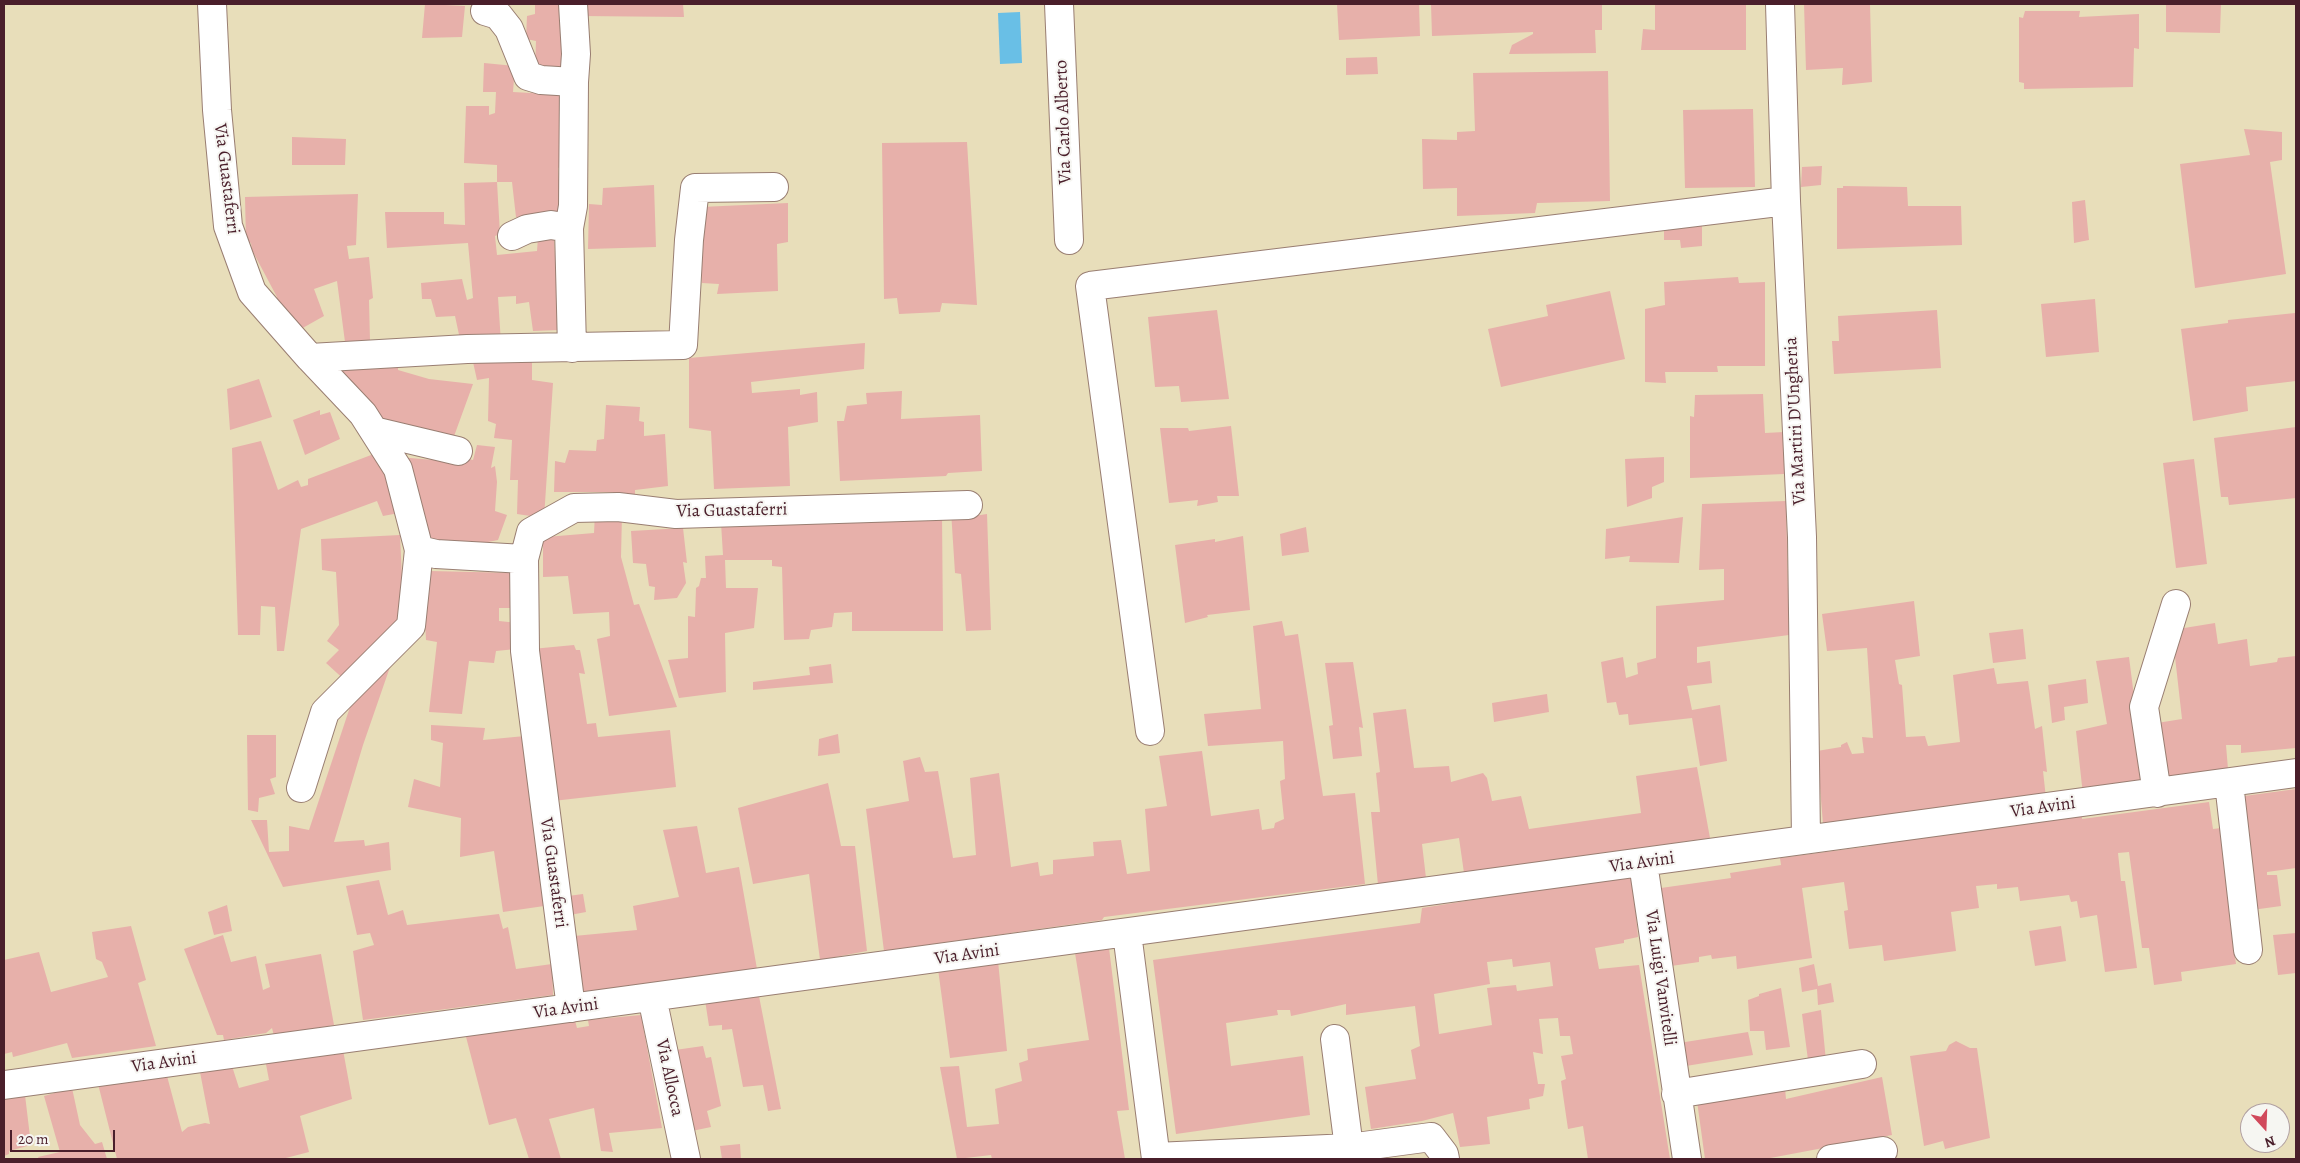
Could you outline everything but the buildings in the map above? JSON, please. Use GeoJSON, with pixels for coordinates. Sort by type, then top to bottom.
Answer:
{"type":"FeatureCollection","features":[{"type":"Feature","properties":{"kind":"street","name":"Via Guastaferri"},"geometry":{"type":"LineString","coordinates":[[212,4],[217,110],[228,226],[252,292],[310,358],[363,414],[398,469],[420,550],[410,626],[325,712],[301,788]]}},
{"type":"Feature","properties":{"kind":"street"},"geometry":{"type":"LineString","coordinates":[[572,348],[570,228],[573,206],[576,54],[574,4]]}},
{"type":"Feature","properties":{"kind":"street","name":"Via Carlo Alberto"},"geometry":{"type":"LineString","coordinates":[[1059,4],[1070,240]]}},
{"type":"Feature","properties":{"kind":"street","name":"Via Martiri D'Ungheria"},"geometry":{"type":"LineString","coordinates":[[1780,4],[1786,201],[1802,537],[1806,839]]}},
{"type":"Feature","properties":{"kind":"street"},"geometry":{"type":"LineString","coordinates":[[484,11],[498,14],[509,29],[528,76],[541,80],[574,82]]}},
{"type":"Feature","properties":{"kind":"street"},"geometry":{"type":"LineString","coordinates":[[310,358],[467,349],[682,345],[689,240],[695,188],[774,187]]}},
{"type":"Feature","properties":{"kind":"street"},"geometry":{"type":"LineString","coordinates":[[1150,731],[1090,286],[1786,201]]}},
{"type":"Feature","properties":{"kind":"street"},"geometry":{"type":"LineString","coordinates":[[512,236],[527,229],[551,225],[570,228]]}},
{"type":"Feature","properties":{"kind":"street"},"geometry":{"type":"LineString","coordinates":[[374,431],[458,451]]}},
{"type":"Feature","properties":{"kind":"street","name":"Via Guastaferri"},"geometry":{"type":"LineString","coordinates":[[571,1008],[524,651],[524,559],[531,532],[574,508],[618,506],[676,514],[968,505]]}},
{"type":"Feature","properties":{"kind":"street"},"geometry":{"type":"LineString","coordinates":[[420,550],[436,554],[524,559]]}},
{"type":"Feature","properties":{"kind":"street"},"geometry":{"type":"LineString","coordinates":[[2157,792],[2144,707],[2176,604]]}},
{"type":"Feature","properties":{"kind":"street","name":"Via Avini"},"geometry":{"type":"LineString","coordinates":[[4,1085],[2296,773]]}},
{"type":"Feature","properties":{"kind":"street"},"geometry":{"type":"LineString","coordinates":[[2229,783],[2248,950]]}},
{"type":"Feature","properties":{"kind":"street","name":"Via Luigi Vanvitelli"},"geometry":{"type":"LineString","coordinates":[[1643,863],[1687,1159]]}},
{"type":"Feature","properties":{"kind":"street"},"geometry":{"type":"LineString","coordinates":[[1127,933],[1156,1158],[1349,1148],[1431,1137],[1444,1154],[1445,1159]]}},
{"type":"Feature","properties":{"kind":"street","name":"Via Allocca"},"geometry":{"type":"LineString","coordinates":[[652,997],[686,1159]]}},
{"type":"Feature","properties":{"kind":"street"},"geometry":{"type":"LineString","coordinates":[[1335,1039],[1349,1148]]}},
{"type":"Feature","properties":{"kind":"street"},"geometry":{"type":"LineString","coordinates":[[1676,1094],[1862,1064]]}},
{"type":"Feature","properties":{"kind":"street"},"geometry":{"type":"LineString","coordinates":[[1831,1159],[1883,1151]]}},
{"type":"Feature","properties":{"kind":"water"},"geometry":{"type":"Polygon","coordinates":[[[1020,12],[1022,63],[1000,64],[998,13],[1020,12]]]}}]}
